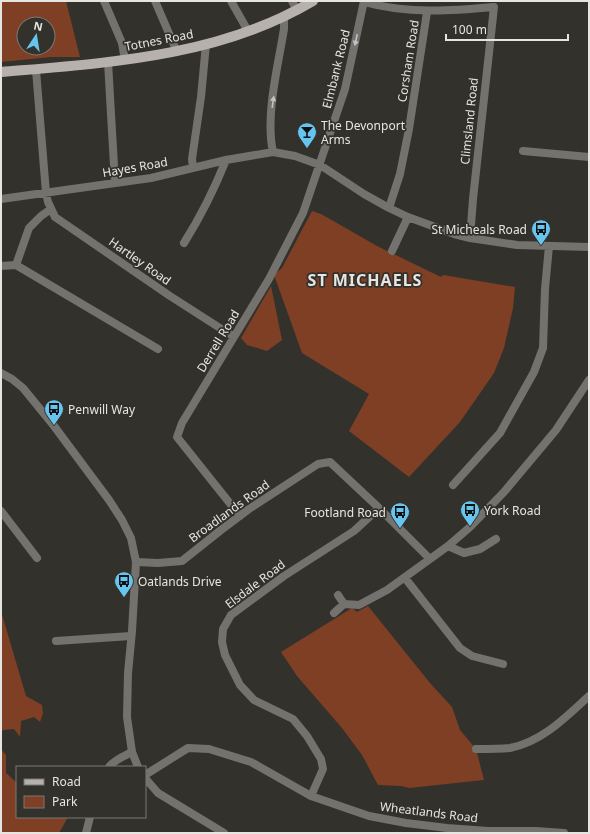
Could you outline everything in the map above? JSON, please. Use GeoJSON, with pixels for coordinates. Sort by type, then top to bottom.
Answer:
{"type":"FeatureCollection","features":[{"type":"Feature","properties":{"kind":"main road","name":"Totnes Road"},"geometry":{"type":"LineString","coordinates":[[1,72],[36,70],[108,62],[177,52],[248,32],[297,11],[313,1]]}},
{"type":"Feature","properties":{"kind":"street"},"geometry":{"type":"LineString","coordinates":[[104,1],[122,43],[125,60]]}},
{"type":"Feature","properties":{"kind":"street"},"geometry":{"type":"LineString","coordinates":[[155,1],[177,52]]}},
{"type":"Feature","properties":{"kind":"street"},"geometry":{"type":"LineString","coordinates":[[231,1],[248,32]]}},
{"type":"Feature","properties":{"kind":"street"},"geometry":{"type":"LineString","coordinates":[[292,1],[297,11]]}},
{"type":"Feature","properties":{"kind":"street"},"geometry":{"type":"LineString","coordinates":[[364,1],[376,5],[428,12]]}},
{"type":"Feature","properties":{"kind":"street","name":"Elmbank Road"},"geometry":{"type":"LineString","coordinates":[[320,165],[345,89],[364,1]]}},
{"type":"Feature","properties":{"kind":"street","name":"Climsland Road"},"geometry":{"type":"LineString","coordinates":[[428,12],[494,7],[470,238]]}},
{"type":"Feature","properties":{"kind":"street","name":"Corsham Road"},"geometry":{"type":"LineString","coordinates":[[388,208],[400,174],[409,129],[428,12]]}},
{"type":"Feature","properties":{"kind":"street"},"geometry":{"type":"LineString","coordinates":[[284,17],[284,29],[270,117],[270,141],[273,152],[294,156],[320,165],[388,208],[454,234],[517,245],[589,247]]}},
{"type":"Feature","properties":{"kind":"street"},"geometry":{"type":"LineString","coordinates":[[193,168],[192,160],[201,97],[206,44]]}},
{"type":"Feature","properties":{"kind":"street"},"geometry":{"type":"LineString","coordinates":[[108,62],[115,183]]}},
{"type":"Feature","properties":{"kind":"street","name":"Hartley Road"},"geometry":{"type":"LineString","coordinates":[[36,70],[46,192],[48,202],[55,217],[170,296],[234,337]]}},
{"type":"Feature","properties":{"kind":"street"},"geometry":{"type":"LineString","coordinates":[[523,151],[589,157]]}},
{"type":"Feature","properties":{"kind":"street","name":"Hayes Road"},"geometry":{"type":"LineString","coordinates":[[1,199],[151,178],[226,160],[273,152]]}},
{"type":"Feature","properties":{"kind":"street"},"geometry":{"type":"LineString","coordinates":[[184,243],[199,220],[226,160]]}},
{"type":"Feature","properties":{"kind":"street","name":"Derrell Road"},"geometry":{"type":"LineString","coordinates":[[240,516],[177,437],[182,423],[269,279],[303,213],[320,165]]}},
{"type":"Feature","properties":{"kind":"street"},"geometry":{"type":"LineString","coordinates":[[16,265],[29,228],[41,216],[51,209]]}},
{"type":"Feature","properties":{"kind":"street"},"geometry":{"type":"LineString","coordinates":[[392,251],[408,217]]}},
{"type":"Feature","properties":{"kind":"street"},"geometry":{"type":"LineString","coordinates":[[453,486],[500,433],[534,372],[543,348],[545,289],[549,246]]}},
{"type":"Feature","properties":{"kind":"street"},"geometry":{"type":"LineString","coordinates":[[1,266],[16,265],[158,349]]}},
{"type":"Feature","properties":{"kind":"street"},"geometry":{"type":"LineString","coordinates":[[1,373],[24,388],[109,500],[122,520],[131,538],[136,562],[128,673],[127,717],[132,752],[138,766]]}},
{"type":"Feature","properties":{"kind":"street"},"geometry":{"type":"LineString","coordinates":[[334,613],[344,604],[359,605],[387,590],[448,546],[470,527],[504,492],[552,436],[589,380]]}},
{"type":"Feature","properties":{"kind":"street","name":"Broadlands Road"},"geometry":{"type":"LineString","coordinates":[[136,562],[158,563],[182,561],[240,516],[318,464],[332,463],[379,508]]}},
{"type":"Feature","properties":{"kind":"street"},"geometry":{"type":"LineString","coordinates":[[379,508],[430,559]]}},
{"type":"Feature","properties":{"kind":"street","name":"Elsdale Road"},"geometry":{"type":"LineString","coordinates":[[312,796],[323,769],[321,759],[307,736],[293,719],[254,700],[240,685],[225,655],[222,642],[223,629],[231,615],[317,554],[354,531],[379,508]]}},
{"type":"Feature","properties":{"kind":"street"},"geometry":{"type":"LineString","coordinates":[[1,511],[37,558]]}},
{"type":"Feature","properties":{"kind":"street"},"geometry":{"type":"LineString","coordinates":[[448,546],[464,553],[480,549],[496,539]]}},
{"type":"Feature","properties":{"kind":"street"},"geometry":{"type":"LineString","coordinates":[[405,578],[460,648],[472,656],[503,664]]}},
{"type":"Feature","properties":{"kind":"street"},"geometry":{"type":"LineString","coordinates":[[338,595],[344,604]]}},
{"type":"Feature","properties":{"kind":"street"},"geometry":{"type":"LineString","coordinates":[[56,641],[131,636]]}},
{"type":"Feature","properties":{"kind":"street"},"geometry":{"type":"LineString","coordinates":[[476,749],[509,748],[533,740],[550,730],[589,696]]}},
{"type":"Feature","properties":{"kind":"street","name":"Wheatlands Road"},"geometry":{"type":"LineString","coordinates":[[146,776],[188,748],[209,749],[251,762],[312,796],[369,816],[406,823],[447,828],[564,833]]}},
{"type":"Feature","properties":{"kind":"street"},"geometry":{"type":"LineString","coordinates":[[110,766],[120,758],[132,752]]}},
{"type":"Feature","properties":{"kind":"street"},"geometry":{"type":"LineString","coordinates":[[146,778],[158,792],[224,833]]}},
{"type":"Feature","properties":{"kind":"street"},"geometry":{"type":"LineString","coordinates":[[86,833],[90,818]]}},
{"type":"Feature","properties":{"kind":"green space"},"geometry":{"type":"Polygon","coordinates":[[[1,1],[66,1],[80,57],[51,57],[1,62],[1,1]]]}},
{"type":"Feature","properties":{"kind":"green space"},"geometry":{"type":"Polygon","coordinates":[[[312,211],[321,214],[377,246],[441,277],[443,275],[515,287],[513,308],[504,348],[494,373],[460,422],[409,477],[349,431],[369,394],[302,353],[274,275],[282,268],[312,211]]]}},
{"type":"Feature","properties":{"kind":"green space"},"geometry":{"type":"Polygon","coordinates":[[[271,286],[282,340],[267,351],[247,345],[241,338],[271,286]]]}},
{"type":"Feature","properties":{"kind":"green space"},"geometry":{"type":"Polygon","coordinates":[[[368,606],[430,683],[452,707],[460,730],[476,749],[484,780],[409,788],[401,786],[378,785],[362,755],[342,728],[297,676],[281,652],[352,608],[357,612],[368,606]]]}},
{"type":"Feature","properties":{"kind":"green space"},"geometry":{"type":"Polygon","coordinates":[[[1,611],[26,696],[42,705],[43,713],[40,722],[34,717],[21,721],[20,737],[14,729],[3,730],[1,732],[1,611]]]}},
{"type":"Feature","properties":{"kind":"green space"},"geometry":{"type":"Polygon","coordinates":[[[1,749],[6,755],[6,773],[16,782],[16,818],[67,818],[59,833],[1,833],[1,749]]]}},
{"type":"Feature","properties":{"kind":"place","name":"The Devonport Arms"},"geometry":{"type":"Point","coordinates":[307,149]}},
{"type":"Feature","properties":{"kind":"place","name":"St Micheals Road"},"geometry":{"type":"Point","coordinates":[541,246]}},
{"type":"Feature","properties":{"kind":"place","name":"Penwill Way"},"geometry":{"type":"Point","coordinates":[54,426]}},
{"type":"Feature","properties":{"kind":"place","name":"York Road"},"geometry":{"type":"Point","coordinates":[470,527]}},
{"type":"Feature","properties":{"kind":"place","name":"Footland Road"},"geometry":{"type":"Point","coordinates":[400,529]}},
{"type":"Feature","properties":{"kind":"place","name":"Oatlands Drive"},"geometry":{"type":"Point","coordinates":[124,598]}},
{"type":"Feature","properties":{"kind":"district","name":"ST MICHAELS"},"geometry":{"type":"Point","coordinates":[365,280]}}]}
